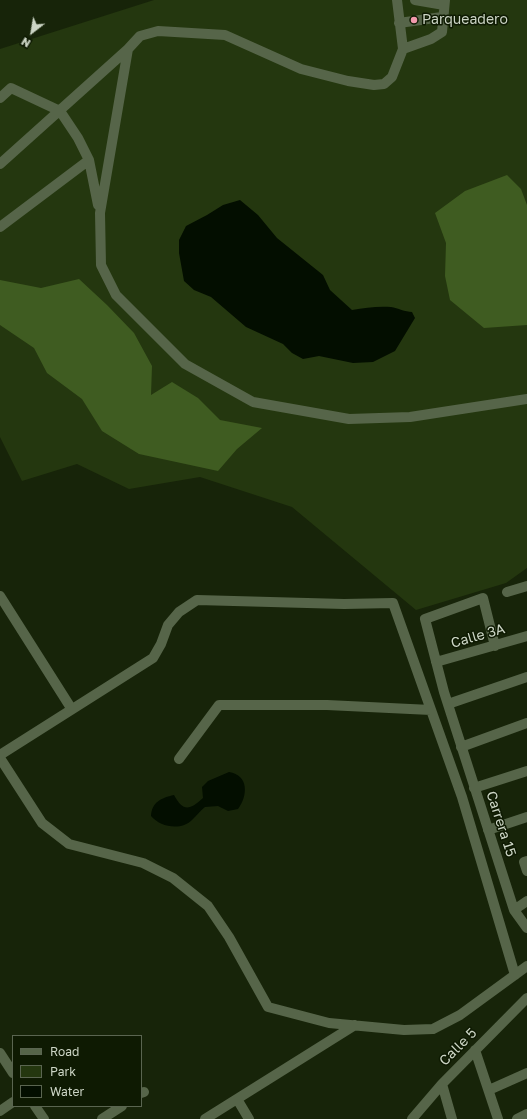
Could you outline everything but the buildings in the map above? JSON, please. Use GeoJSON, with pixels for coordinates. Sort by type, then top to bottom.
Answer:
{"type":"FeatureCollection","features":[{"type":"Feature","properties":{"kind":"street"},"geometry":{"type":"LineString","coordinates":[[0,164],[128,49],[140,36],[158,31],[225,35],[301,69],[348,81],[374,85],[384,84],[392,77],[402,49],[397,0]]}},
{"type":"Feature","properties":{"kind":"street"},"geometry":{"type":"LineString","coordinates":[[402,49],[438,36],[442,32],[443,2],[415,0]]}},
{"type":"Feature","properties":{"kind":"street"},"geometry":{"type":"LineString","coordinates":[[399,23],[442,17]]}},
{"type":"Feature","properties":{"kind":"street"},"geometry":{"type":"LineString","coordinates":[[100,213],[128,49]]}},
{"type":"Feature","properties":{"kind":"street"},"geometry":{"type":"LineString","coordinates":[[0,98],[11,88],[60,110],[78,138],[89,160],[100,213],[101,265],[116,295],[185,364],[253,402],[349,419],[410,417],[527,399]]}},
{"type":"Feature","properties":{"kind":"street"},"geometry":{"type":"LineString","coordinates":[[0,227],[89,160]]}},
{"type":"Feature","properties":{"kind":"street"},"geometry":{"type":"LineString","coordinates":[[507,592],[527,586]]}},
{"type":"Feature","properties":{"kind":"street"},"geometry":{"type":"LineString","coordinates":[[0,596],[71,708]]}},
{"type":"Feature","properties":{"kind":"street","name":"Carrera 15"},"geometry":{"type":"LineString","coordinates":[[494,646],[483,598],[424,619],[461,747],[514,910],[527,928]]}},
{"type":"Feature","properties":{"kind":"street"},"geometry":{"type":"LineString","coordinates":[[515,975],[462,797],[392,603],[344,604],[197,600],[179,612],[168,625],[162,644],[153,658],[71,708],[0,756],[42,824],[69,844],[143,863],[173,878],[208,906],[229,937],[268,1007],[329,1023],[404,1030],[433,1029],[460,1014],[515,975],[527,966]]}},
{"type":"Feature","properties":{"kind":"street","name":"Calle 3A"},"geometry":{"type":"LineString","coordinates":[[436,662],[527,636]]}},
{"type":"Feature","properties":{"kind":"street"},"geometry":{"type":"LineString","coordinates":[[448,704],[527,678]]}},
{"type":"Feature","properties":{"kind":"street"},"geometry":{"type":"LineString","coordinates":[[179,759],[219,705],[327,705],[431,710]]}},
{"type":"Feature","properties":{"kind":"street"},"geometry":{"type":"LineString","coordinates":[[461,747],[527,724]]}},
{"type":"Feature","properties":{"kind":"street"},"geometry":{"type":"LineString","coordinates":[[474,788],[527,771]]}},
{"type":"Feature","properties":{"kind":"street"},"geometry":{"type":"LineString","coordinates":[[488,830],[527,817]]}},
{"type":"Feature","properties":{"kind":"street"},"geometry":{"type":"LineString","coordinates":[[514,910],[527,901]]}},
{"type":"Feature","properties":{"kind":"street","name":"Calle 5"},"geometry":{"type":"LineString","coordinates":[[412,1119],[442,1084],[527,998]]}},
{"type":"Feature","properties":{"kind":"street"},"geometry":{"type":"LineString","coordinates":[[205,1119],[355,1025]]}},
{"type":"Feature","properties":{"kind":"street"},"geometry":{"type":"LineString","coordinates":[[475,1050],[498,1119]]}},
{"type":"Feature","properties":{"kind":"street"},"geometry":{"type":"LineString","coordinates":[[0,1053],[12,1071]]}},
{"type":"Feature","properties":{"kind":"street"},"geometry":{"type":"LineString","coordinates":[[489,1090],[527,1073]]}},
{"type":"Feature","properties":{"kind":"street"},"geometry":{"type":"LineString","coordinates":[[442,1084],[452,1119]]}},
{"type":"Feature","properties":{"kind":"street"},"geometry":{"type":"LineString","coordinates":[[237,1099],[249,1119]]}},
{"type":"Feature","properties":{"kind":"street"},"geometry":{"type":"LineString","coordinates":[[0,1111],[12,1103]]}},
{"type":"Feature","properties":{"kind":"street"},"geometry":{"type":"LineString","coordinates":[[36,1107],[44,1119]]}},
{"type":"Feature","properties":{"kind":"street"},"geometry":{"type":"LineString","coordinates":[[102,1119],[120,1107]]}},
{"type":"Feature","properties":{"kind":"street"},"geometry":{"type":"LineString","coordinates":[[517,1119],[527,1114]]}},
{"type":"Feature","properties":{"kind":"green space"},"geometry":{"type":"Polygon","coordinates":[[[154,0],[527,0],[527,568],[506,583],[416,610],[292,507],[200,477],[129,489],[77,464],[22,481],[0,437],[0,49],[154,0]]]}},
{"type":"Feature","properties":{"kind":"green space"},"geometry":{"type":"Polygon","coordinates":[[[507,175],[521,189],[527,205],[527,325],[484,328],[450,300],[445,276],[446,243],[435,213],[465,191],[507,175]]]}},
{"type":"Feature","properties":{"kind":"green space"},"geometry":{"type":"Polygon","coordinates":[[[79,279],[134,333],[152,366],[151,395],[172,382],[198,398],[220,420],[262,428],[237,449],[218,471],[139,454],[102,431],[82,399],[47,373],[34,348],[0,325],[0,280],[41,288],[79,279]]]}},
{"type":"Feature","properties":{"kind":"water"},"geometry":{"type":"Polygon","coordinates":[[[240,200],[258,215],[277,238],[323,275],[330,290],[352,310],[371,307],[386,307],[412,312],[415,318],[395,351],[373,362],[353,363],[319,356],[303,359],[292,353],[283,344],[246,327],[211,297],[194,290],[184,281],[179,253],[179,240],[186,226],[223,205],[240,200]]]}},
{"type":"Feature","properties":{"kind":"water"},"geometry":{"type":"Polygon","coordinates":[[[229,772],[240,777],[245,787],[244,798],[238,809],[228,811],[218,806],[205,807],[192,820],[182,826],[165,825],[155,820],[151,816],[155,804],[161,799],[169,796],[174,795],[177,801],[184,807],[194,805],[203,798],[202,787],[208,781],[229,772]]]}},
{"type":"Feature","properties":{"kind":"place","name":"Parqueadero"},"geometry":{"type":"Point","coordinates":[414,20]}}]}
